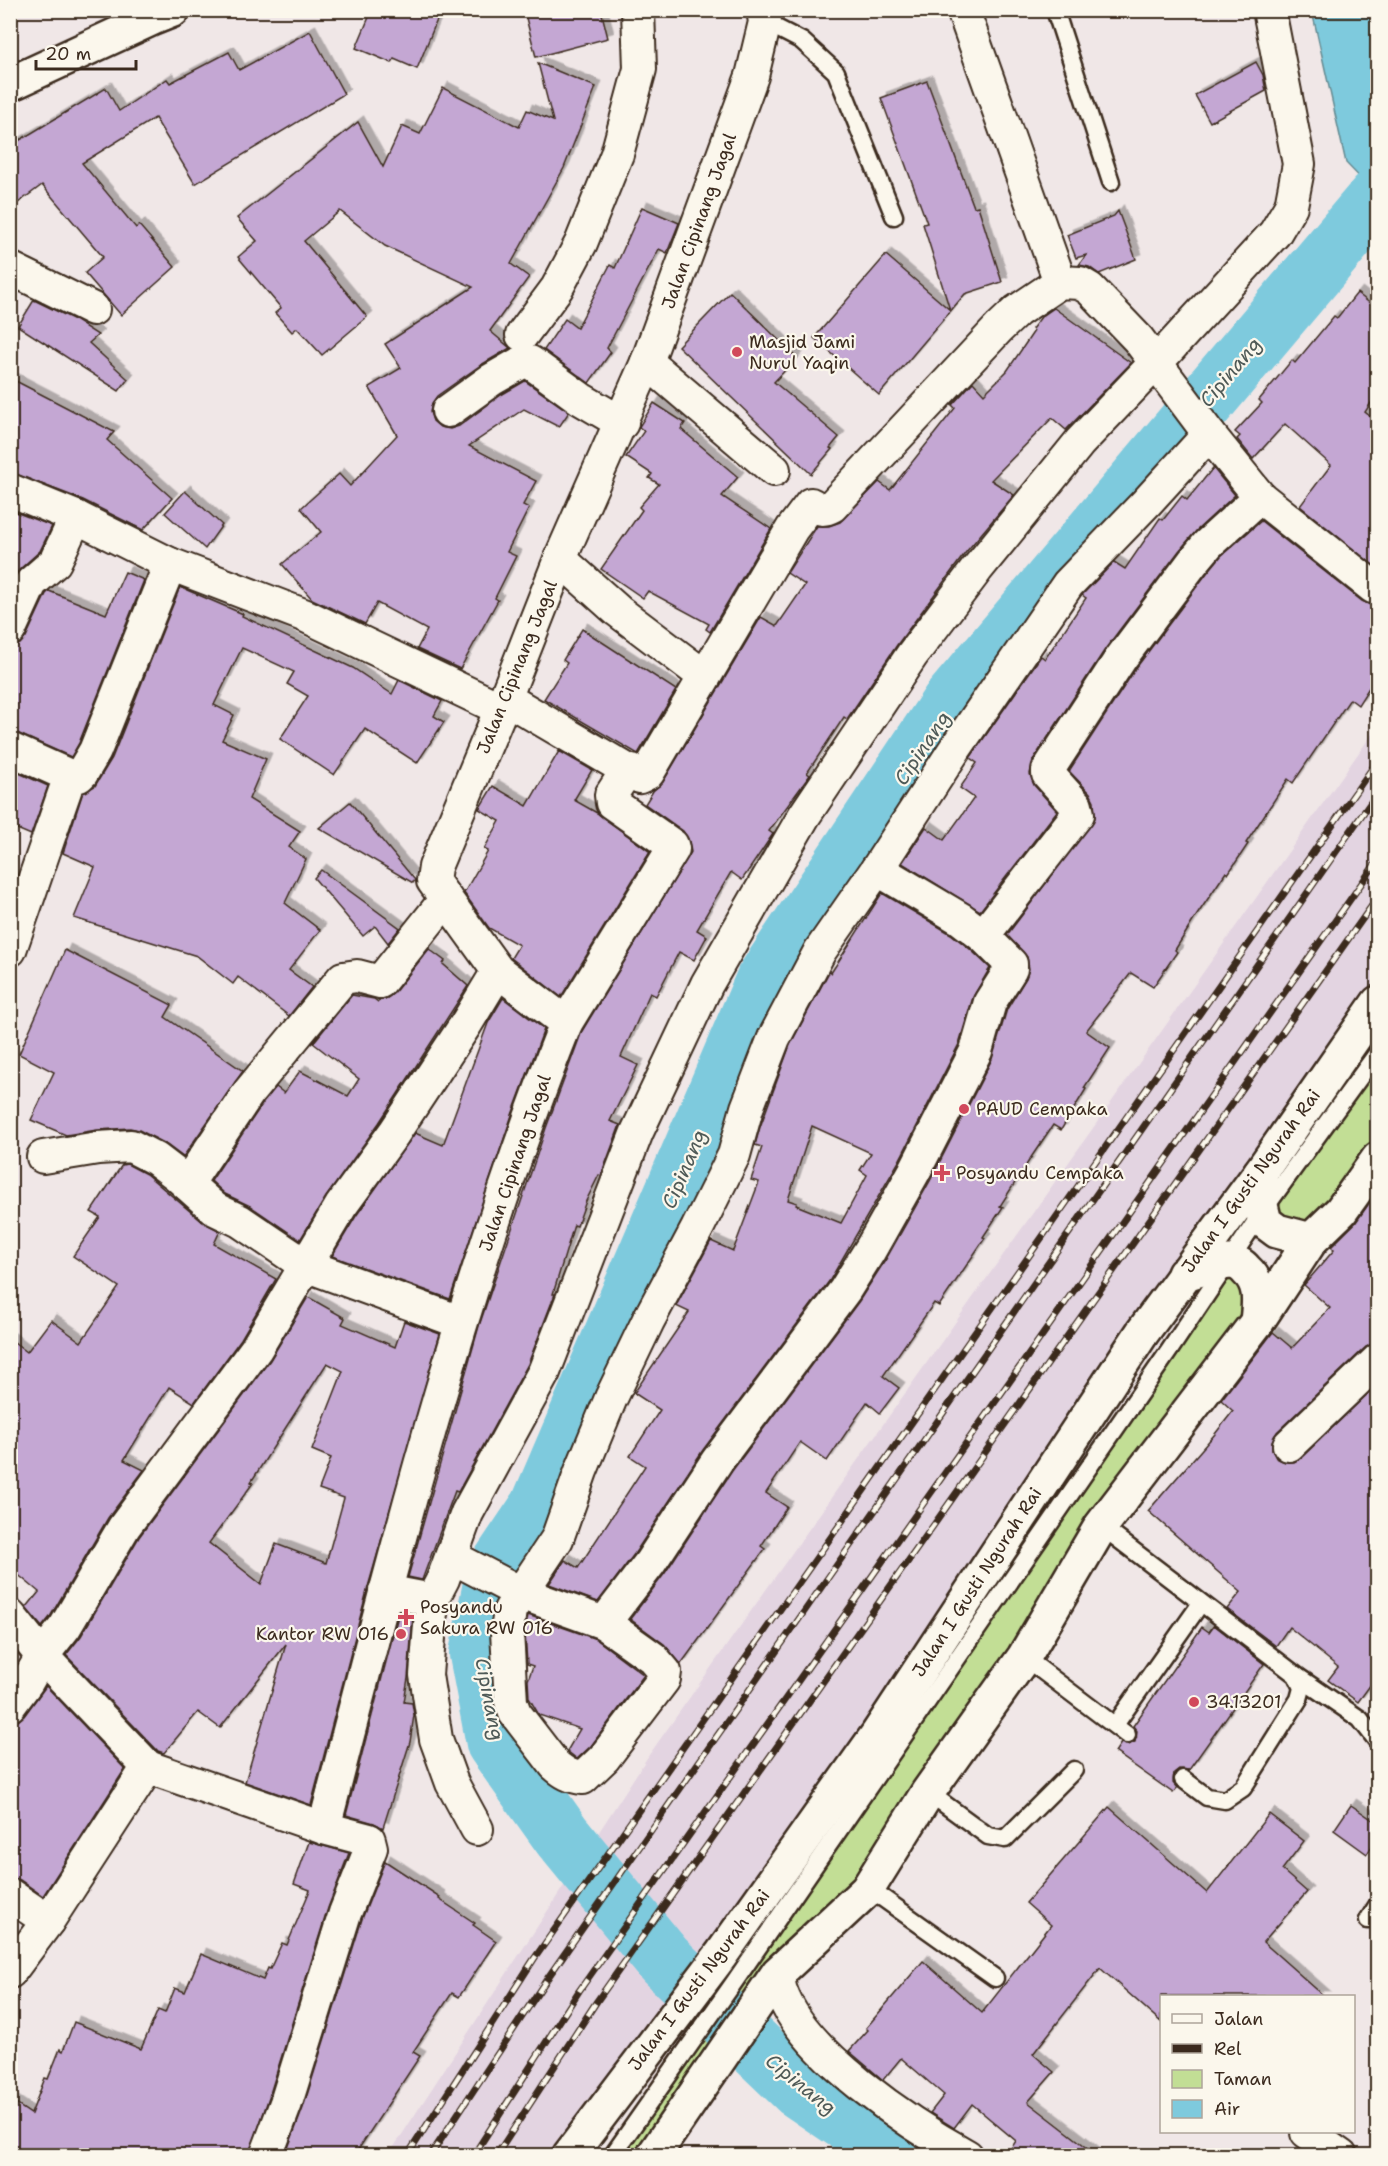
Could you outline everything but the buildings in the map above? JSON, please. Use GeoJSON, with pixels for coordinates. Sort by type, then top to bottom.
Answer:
{"type":"FeatureCollection","features":[{"type":"Feature","properties":{"kind":"main road"},"geometry":{"type":"LineString","coordinates":[[10,84],[173,10]]}},
{"type":"Feature","properties":{"kind":"main road","name":"Jalan I Gusti Ngurah Rai"},"geometry":{"type":"LineString","coordinates":[[569,2156],[633,2068],[728,1968],[877,1735],[1142,1333],[1260,1173],[1377,1003]]}},
{"type":"Feature","properties":{"kind":"main road"},"geometry":{"type":"LineString","coordinates":[[662,2153],[674,2096],[753,2008],[778,1973],[867,1890],[928,1792],[1024,1657],[1101,1526],[1257,1322],[1311,1240],[1341,1211],[1377,1158]]}},
{"type":"Feature","properties":{"kind":"main road"},"geometry":{"type":"LineString","coordinates":[[1260,1173],[1262,1212],[1265,1222],[1277,1231],[1311,1240]]}},
{"type":"Feature","properties":{"kind":"main road"},"geometry":{"type":"LineString","coordinates":[[1184,1274],[1230,1262],[1239,1264],[1253,1276],[1260,1302],[1257,1322]]}},
{"type":"Feature","properties":{"kind":"street"},"geometry":{"type":"LineString","coordinates":[[522,335],[557,288],[581,243],[617,154],[640,69],[638,10]]}},
{"type":"Feature","properties":{"kind":"street"},"geometry":{"type":"LineString","coordinates":[[963,10],[1060,282]]}},
{"type":"Feature","properties":{"kind":"street"},"geometry":{"type":"LineString","coordinates":[[477,1830],[452,1783],[436,1739],[426,1675],[432,1600],[464,1562],[467,1513],[544,1372],[637,1132],[702,994],[804,816],[912,655],[977,569],[1080,442],[1162,371],[1275,233],[1291,206],[1299,164],[1269,10]]}},
{"type":"Feature","properties":{"kind":"street","name":"Jalan Cipinang Jagal"},"geometry":{"type":"LineString","coordinates":[[324,1828],[385,1591],[460,1322],[530,1114],[566,1023],[498,971],[433,880],[435,867],[560,559],[647,362],[752,76],[764,16]]}},
{"type":"Feature","properties":{"kind":"street"},"geometry":{"type":"LineString","coordinates":[[10,268],[93,309]]}},
{"type":"Feature","properties":{"kind":"street"},"geometry":{"type":"LineString","coordinates":[[10,490],[76,517],[170,564],[306,616],[503,704],[640,777],[648,773],[773,559],[811,504],[820,510],[832,506],[1017,311],[1060,282],[1080,283],[1090,289],[1138,339],[1204,428],[1260,497],[1373,587]]}},
{"type":"Feature","properties":{"kind":"street"},"geometry":{"type":"LineString","coordinates":[[448,411],[491,380],[524,361],[530,362],[581,399],[622,423]]}},
{"type":"Feature","properties":{"kind":"street"},"geometry":{"type":"LineString","coordinates":[[647,362],[774,470]]}},
{"type":"Feature","properties":{"kind":"street"},"geometry":{"type":"LineString","coordinates":[[464,1562],[519,1591],[604,1623],[653,1658],[665,1672],[663,1679],[604,1758],[583,1778],[573,1777],[555,1765],[515,1713],[511,1702],[507,1632],[510,1610],[519,1591],[557,1539],[581,1471],[611,1398],[734,1155],[747,1108],[774,1038],[820,951],[1068,584],[1146,503],[1204,428]]}},
{"type":"Feature","properties":{"kind":"street"},"geometry":{"type":"LineString","coordinates":[[983,936],[1078,814],[1076,805],[1048,774],[1048,770],[1121,658],[1193,562],[1208,544],[1260,497]]}},
{"type":"Feature","properties":{"kind":"street"},"geometry":{"type":"LineString","coordinates":[[10,629],[31,584],[55,562],[76,517]]}},
{"type":"Feature","properties":{"kind":"street","name":"Jalan Cipinang Jagal"},"geometry":{"type":"LineString","coordinates":[[560,559],[618,611],[704,676]]}},
{"type":"Feature","properties":{"kind":"street"},"geometry":{"type":"LineString","coordinates":[[10,749],[70,777],[79,776],[82,773],[95,751],[170,564]]}},
{"type":"Feature","properties":{"kind":"street"},"geometry":{"type":"LineString","coordinates":[[566,1023],[673,849],[672,844],[612,803],[611,795],[624,774],[629,771]]}},
{"type":"Feature","properties":{"kind":"street"},"geometry":{"type":"LineString","coordinates":[[10,950],[70,777]]}},
{"type":"Feature","properties":{"kind":"street"},"geometry":{"type":"LineString","coordinates":[[604,1623],[650,1563],[717,1461],[845,1290],[870,1250],[914,1172],[976,1051],[990,1002],[1011,969],[1011,964],[983,936],[877,869]]}},
{"type":"Feature","properties":{"kind":"street"},"geometry":{"type":"LineString","coordinates":[[187,1184],[249,1092],[343,978],[357,976],[380,982],[446,899]]}},
{"type":"Feature","properties":{"kind":"street"},"geometry":{"type":"LineString","coordinates":[[10,1705],[42,1656],[65,1627],[124,1527],[256,1349],[341,1206],[394,1133],[498,971]]}},
{"type":"Feature","properties":{"kind":"street"},"geometry":{"type":"LineString","coordinates":[[43,1157],[98,1148],[131,1146],[156,1159],[215,1209],[240,1221],[305,1265],[460,1322]]}},
{"type":"Feature","properties":{"kind":"street"},"geometry":{"type":"LineString","coordinates":[[1289,1445],[1377,1360]]}},
{"type":"Feature","properties":{"kind":"street"},"geometry":{"type":"LineString","coordinates":[[385,1591],[432,1600]]}},
{"type":"Feature","properties":{"kind":"street"},"geometry":{"type":"LineString","coordinates":[[10,1616],[42,1656],[148,1767],[324,1828],[369,1840],[370,1848],[345,1913],[266,2156]]}},
{"type":"Feature","properties":{"kind":"street"},"geometry":{"type":"LineString","coordinates":[[10,1972],[48,1922],[148,1767]]}},
{"type":"Feature","properties":{"kind":"street"},"geometry":{"type":"LineString","coordinates":[[10,1895],[48,1922]]}},
{"type":"Feature","properties":{"kind":"street"},"geometry":{"type":"LineString","coordinates":[[778,1973],[780,1991],[799,2024],[821,2050],[869,2092],[939,2141],[967,2156]]}},
{"type":"Feature","properties":{"kind":"street"},"geometry":{"type":"LineString","coordinates":[[1307,2133],[1341,2156]]}},
{"type":"Feature","properties":{"kind":"lane"},"geometry":{"type":"LineString","coordinates":[[1055,10],[1111,182]]}},
{"type":"Feature","properties":{"kind":"lane"},"geometry":{"type":"LineString","coordinates":[[764,16],[802,41],[836,72],[894,216]]}},
{"type":"Feature","properties":{"kind":"lane"},"geometry":{"type":"LineString","coordinates":[[612,2156],[674,2096],[728,1968],[1377,1052]]}},
{"type":"Feature","properties":{"kind":"lane"},"geometry":{"type":"LineString","coordinates":[[1101,1526],[1296,1675],[1360,1719],[1377,1742]]}},
{"type":"Feature","properties":{"kind":"lane"},"geometry":{"type":"LineString","coordinates":[[1024,1657],[1121,1730],[1201,1604]]}},
{"type":"Feature","properties":{"kind":"lane"},"geometry":{"type":"LineString","coordinates":[[1183,1779],[1207,1797],[1226,1800],[1243,1788],[1299,1700],[1302,1689],[1296,1675]]}},
{"type":"Feature","properties":{"kind":"lane"},"geometry":{"type":"LineString","coordinates":[[928,1792],[988,1836],[1005,1839],[1074,1770]]}},
{"type":"Feature","properties":{"kind":"lane"},"geometry":{"type":"LineString","coordinates":[[867,1890],[884,1899],[995,1978]]}},
{"type":"Feature","properties":{"kind":"lane"},"geometry":{"type":"LineString","coordinates":[[1368,1920],[1377,1904]]}},
{"type":"Feature","properties":{"kind":"shaded area"},"geometry":{"type":"Polygon","coordinates":[[[1377,727],[1377,1003],[570,2155],[388,2156],[649,1755],[1377,727]]]}},
{"type":"Feature","properties":{"kind":"green space"},"geometry":{"type":"Polygon","coordinates":[[[1377,1051],[1377,1159],[1311,1240],[1265,1222],[1377,1051]]]}},
{"type":"Feature","properties":{"kind":"green space"},"geometry":{"type":"Polygon","coordinates":[[[1230,1262],[1260,1302],[1024,1657],[653,2155],[615,2156],[1230,1262]]]}},
{"type":"Feature","properties":{"kind":"water"},"geometry":{"type":"Polygon","coordinates":[[[1312,11],[1377,11],[1377,195],[1346,163],[1312,11]]]}},
{"type":"Feature","properties":{"kind":"waterway","name":"Cipinang"},"geometry":{"type":"LineString","coordinates":[[898,2156],[799,2089],[664,1960],[562,1836],[496,1743],[479,1654],[495,1574],[540,1507],[765,981],[951,703],[1378,197]]}},
{"type":"Feature","properties":{"kind":"railway"},"geometry":{"type":"LineString","coordinates":[[407,2156],[534,1959],[1378,760]]}},
{"type":"Feature","properties":{"kind":"railway"},"geometry":{"type":"LineString","coordinates":[[430,2156],[549,1976],[1378,792]]}},
{"type":"Feature","properties":{"kind":"railway"},"geometry":{"type":"LineString","coordinates":[[473,2156],[579,1991],[1378,860]]}},
{"type":"Feature","properties":{"kind":"railway"},"geometry":{"type":"LineString","coordinates":[[496,2156],[597,2001],[1378,897]]}},
{"type":"Feature","properties":{"kind":"place","name":"Masjid Jami Nurul Yaqin"},"geometry":{"type":"Point","coordinates":[737,352]}},
{"type":"Feature","properties":{"kind":"place","name":"PAUD Cempaka"},"geometry":{"type":"Point","coordinates":[964,1109]}},
{"type":"Feature","properties":{"kind":"place","name":"Posyandu Cempaka"},"geometry":{"type":"Point","coordinates":[942,1173]}},
{"type":"Feature","properties":{"kind":"place","name":"Posyandu Sakura RW 016"},"geometry":{"type":"Point","coordinates":[406,1617]}},
{"type":"Feature","properties":{"kind":"place","name":"Kantor RW 016"},"geometry":{"type":"Point","coordinates":[401,1634]}},
{"type":"Feature","properties":{"kind":"place","name":"34.13201"},"geometry":{"type":"Point","coordinates":[1194,1702]}}]}
